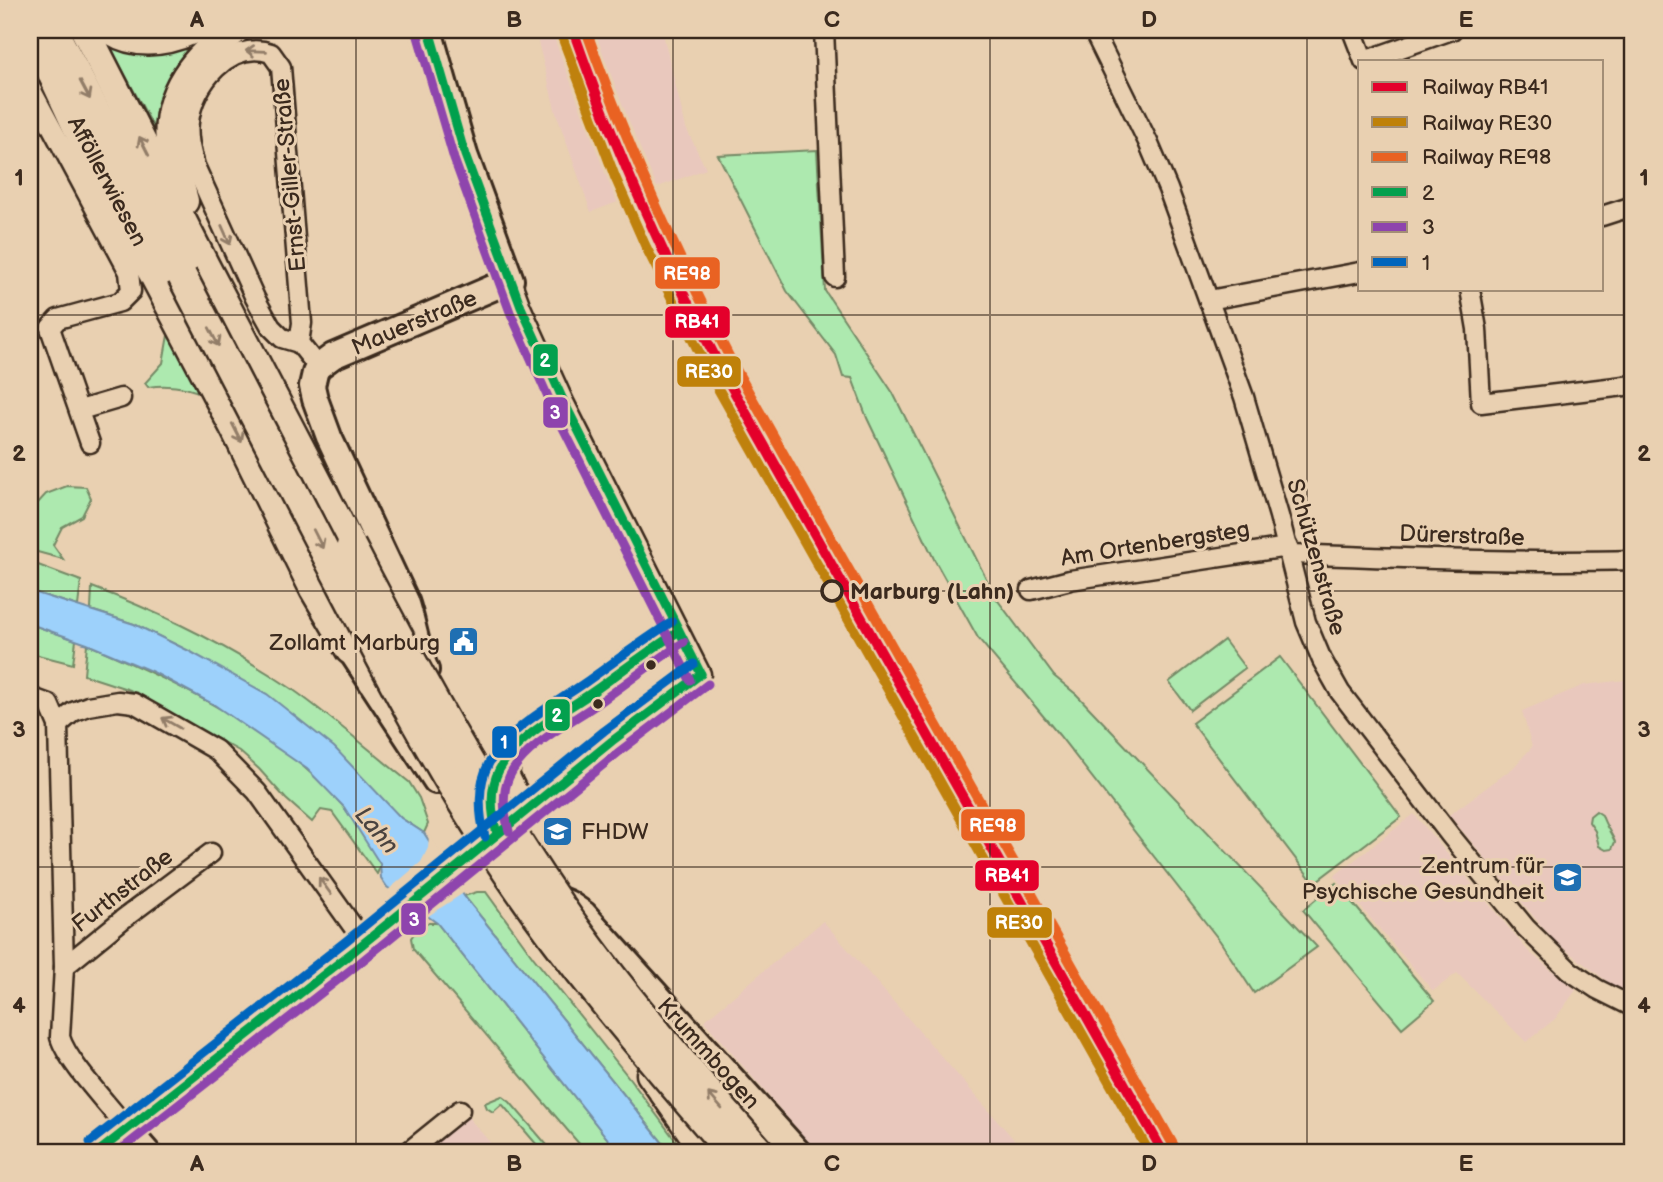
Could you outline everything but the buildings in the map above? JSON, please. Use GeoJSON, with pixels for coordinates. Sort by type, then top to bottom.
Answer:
{"type":"FeatureCollection","features":[{"type":"Feature","properties":{"kind":"highway"},"geometry":{"type":"LineString","coordinates":[[32,30],[87,148],[234,427],[314,589],[350,650]]}},
{"type":"Feature","properties":{"kind":"highway"},"geometry":{"type":"LineString","coordinates":[[53,30],[195,265],[426,689],[505,821],[560,906],[600,961],[646,1020],[760,1152]]}},
{"type":"Feature","properties":{"kind":"highway"},"geometry":{"type":"LineString","coordinates":[[85,30],[370,639],[470,814],[545,928],[582,976],[630,1036],[731,1152]]}},
{"type":"Feature","properties":{"kind":"highway"},"geometry":{"type":"LineString","coordinates":[[111,30],[141,41],[169,39],[192,30]]}},
{"type":"Feature","properties":{"kind":"highway"},"geometry":{"type":"LineString","coordinates":[[195,265],[170,143],[170,120],[179,87],[188,72],[204,53],[235,30]]}},
{"type":"Feature","properties":{"kind":"highway"},"geometry":{"type":"LineString","coordinates":[[544,914],[706,1152]]}},
{"type":"Feature","properties":{"kind":"main road"},"geometry":{"type":"LineString","coordinates":[[429,30],[465,155],[511,280]]}},
{"type":"Feature","properties":{"kind":"main road","name":"Mauerstraße"},"geometry":{"type":"LineString","coordinates":[[318,367],[344,350],[511,280]]}},
{"type":"Feature","properties":{"kind":"main road"},"geometry":{"type":"LineString","coordinates":[[98,1152],[483,844],[494,825],[494,792],[452,720],[420,657],[412,617],[322,418],[312,386],[318,367]]}},
{"type":"Feature","properties":{"kind":"main road"},"geometry":{"type":"LineString","coordinates":[[381,547],[378,568],[351,635],[350,650],[370,683],[483,844]]}},
{"type":"Feature","properties":{"kind":"main road","name":"Krummbogen"},"geometry":{"type":"LineString","coordinates":[[483,844],[517,892],[544,914],[592,934],[620,954]]}},
{"type":"Feature","properties":{"kind":"main road","name":"Krummbogen"},"geometry":{"type":"LineString","coordinates":[[483,844],[545,894],[568,903],[584,914],[798,1152]]}},
{"type":"Feature","properties":{"kind":"main road"},"geometry":{"type":"LineString","coordinates":[[127,1129],[147,1152]]}},
{"type":"Feature","properties":{"kind":"street"},"geometry":{"type":"LineString","coordinates":[[824,30],[835,277]]}},
{"type":"Feature","properties":{"kind":"street","name":"Schützenstraße"},"geometry":{"type":"LineString","coordinates":[[1093,30],[1158,164],[1209,300],[1248,410],[1313,640],[1340,692],[1450,835],[1526,928],[1570,971],[1597,989],[1633,1007]]}},
{"type":"Feature","properties":{"kind":"street"},"geometry":{"type":"LineString","coordinates":[[1352,30],[1364,60]]}},
{"type":"Feature","properties":{"kind":"street"},"geometry":{"type":"LineString","coordinates":[[1367,60],[1452,30]]}},
{"type":"Feature","properties":{"kind":"street","name":"Ernst-Giller-Straße"},"geometry":{"type":"LineString","coordinates":[[299,343],[302,323],[281,68],[271,53],[241,51],[226,60],[201,85],[188,123],[189,144],[195,166],[254,298],[271,327],[282,338],[299,343],[318,367]]}},
{"type":"Feature","properties":{"kind":"street","name":"Afföllerwiesen"},"geometry":{"type":"LineString","coordinates":[[30,88],[129,272],[131,291],[120,302],[58,319],[50,328],[90,443]]}},
{"type":"Feature","properties":{"kind":"street"},"geometry":{"type":"LineString","coordinates":[[1604,215],[1633,206]]}},
{"type":"Feature","properties":{"kind":"street"},"geometry":{"type":"LineString","coordinates":[[1209,300],[1358,272]]}},
{"type":"Feature","properties":{"kind":"street"},"geometry":{"type":"LineString","coordinates":[[483,844],[701,674],[565,402],[511,280]]}},
{"type":"Feature","properties":{"kind":"street"},"geometry":{"type":"LineString","coordinates":[[1470,290],[1477,329],[1481,402],[1633,385]]}},
{"type":"Feature","properties":{"kind":"street"},"geometry":{"type":"LineString","coordinates":[[80,411],[121,398]]}},
{"type":"Feature","properties":{"kind":"street","name":"Dürerstraße"},"geometry":{"type":"LineString","coordinates":[[1288,550],[1449,560],[1633,560]]}},
{"type":"Feature","properties":{"kind":"street","name":"Am Ortenbergsteg"},"geometry":{"type":"LineString","coordinates":[[1031,590],[1070,580],[1288,550]]}},
{"type":"Feature","properties":{"kind":"street"},"geometry":{"type":"LineString","coordinates":[[494,792],[499,771],[514,749],[642,654],[678,632]]}},
{"type":"Feature","properties":{"kind":"street"},"geometry":{"type":"LineString","coordinates":[[30,697],[49,704],[58,725],[64,967],[60,1029],[62,1045],[127,1129]]}},
{"type":"Feature","properties":{"kind":"street"},"geometry":{"type":"LineString","coordinates":[[58,725],[74,712],[88,706],[118,701],[134,703],[216,750],[257,792],[369,937]]}},
{"type":"Feature","properties":{"kind":"street"},"geometry":{"type":"LineString","coordinates":[[514,749],[509,774],[517,790],[529,798],[547,794]]}},
{"type":"Feature","properties":{"kind":"street","name":"Furthstraße"},"geometry":{"type":"LineString","coordinates":[[64,967],[211,853]]}},
{"type":"Feature","properties":{"kind":"street"},"geometry":{"type":"LineString","coordinates":[[408,1152],[460,1110]]}},
{"type":"Feature","properties":{"kind":"shaded area"},"geometry":{"type":"Polygon","coordinates":[[[535,30],[662,30],[686,128],[706,169],[591,212],[556,113],[535,30]]]}},
{"type":"Feature","properties":{"kind":"shaded area","name":"Zentrum für Psychische Gesundheit"},"geometry":{"type":"Polygon","coordinates":[[[1633,679],[1633,996],[1612,985],[1554,941],[1449,815],[1513,768],[1532,747],[1522,711],[1584,685],[1633,679]]]}},
{"type":"Feature","properties":{"kind":"shaded area"},"geometry":{"type":"Polygon","coordinates":[[[1414,814],[1528,951],[1576,990],[1555,1019],[1526,1042],[1457,973],[1433,991],[1334,876],[1414,814]]]}},
{"type":"Feature","properties":{"kind":"shaded area"},"geometry":{"type":"Polygon","coordinates":[[[823,921],[1025,1152],[817,1152],[704,1021],[823,921]]]}},
{"type":"Feature","properties":{"kind":"shaded area"},"geometry":{"type":"Polygon","coordinates":[[[463,1111],[498,1152],[413,1152],[463,1111]]]}},
{"type":"Feature","properties":{"kind":"green space"},"geometry":{"type":"Polygon","coordinates":[[[208,30],[222,30],[162,143],[107,41],[182,43],[208,30]]]}},
{"type":"Feature","properties":{"kind":"green space"},"geometry":{"type":"Polygon","coordinates":[[[817,150],[825,291],[893,393],[996,598],[1054,676],[1077,695],[1317,947],[1254,993],[1220,941],[1059,735],[978,638],[934,559],[867,418],[852,378],[843,377],[836,355],[787,291],[718,155],[817,150]]]}},
{"type":"Feature","properties":{"kind":"green space"},"geometry":{"type":"Polygon","coordinates":[[[170,324],[207,396],[185,388],[148,387],[145,383],[163,363],[170,324]]]}},
{"type":"Feature","properties":{"kind":"green space"},"geometry":{"type":"Polygon","coordinates":[[[67,486],[86,487],[91,498],[82,516],[62,527],[53,545],[63,559],[30,550],[30,508],[46,494],[67,486]]]}},
{"type":"Feature","properties":{"kind":"green space"},"geometry":{"type":"Polygon","coordinates":[[[30,562],[81,581],[78,606],[30,591],[30,562]]]}},
{"type":"Feature","properties":{"kind":"green space"},"geometry":{"type":"Polygon","coordinates":[[[92,587],[195,632],[244,659],[307,700],[409,782],[419,798],[428,824],[424,833],[401,818],[191,652],[134,624],[91,610],[92,587]]]}},
{"type":"Feature","properties":{"kind":"green space"},"geometry":{"type":"Polygon","coordinates":[[[30,624],[76,640],[73,664],[30,653],[30,624]]]}},
{"type":"Feature","properties":{"kind":"green space"},"geometry":{"type":"Polygon","coordinates":[[[1224,640],[1245,668],[1190,710],[1169,682],[1224,640]]]}},
{"type":"Feature","properties":{"kind":"green space"},"geometry":{"type":"Polygon","coordinates":[[[87,644],[190,692],[289,754],[343,806],[381,864],[377,874],[332,812],[321,810],[312,822],[239,751],[130,690],[84,675],[87,644]]]}},
{"type":"Feature","properties":{"kind":"green space"},"geometry":{"type":"Polygon","coordinates":[[[1280,657],[1401,817],[1314,883],[1192,723],[1280,657]]]}},
{"type":"Feature","properties":{"kind":"green space"},"geometry":{"type":"Polygon","coordinates":[[[1596,811],[1602,815],[1615,842],[1612,849],[1606,850],[1599,846],[1589,822],[1590,816],[1596,811]]]}},
{"type":"Feature","properties":{"kind":"green space"},"geometry":{"type":"Polygon","coordinates":[[[1336,883],[1434,1001],[1402,1028],[1303,910],[1336,883]]]}},
{"type":"Feature","properties":{"kind":"green space"},"geometry":{"type":"Polygon","coordinates":[[[486,892],[684,1152],[670,1152],[464,896],[486,892]]]}},
{"type":"Feature","properties":{"kind":"green space"},"geometry":{"type":"Polygon","coordinates":[[[426,923],[437,923],[618,1152],[586,1152],[413,949],[411,938],[417,929],[426,923]]]}},
{"type":"Feature","properties":{"kind":"green space"},"geometry":{"type":"Polygon","coordinates":[[[502,1096],[553,1152],[543,1152],[502,1104],[493,1112],[487,1108],[485,1103],[502,1096]]]}},
{"type":"Feature","properties":{"kind":"water","name":"Lahn"},"geometry":{"type":"Polygon","coordinates":[[[30,591],[134,624],[191,652],[267,694],[334,747],[401,818],[424,833],[464,896],[670,1152],[618,1152],[437,923],[387,887],[381,878],[380,864],[344,807],[307,769],[213,704],[153,672],[30,624],[30,591]]]}},
{"type":"Feature","properties":{"kind":"pier"},"geometry":{"type":"Polygon","coordinates":[[[429,836],[465,892],[425,918],[387,891],[421,862],[428,848],[429,836]]]}},
{"type":"Feature","properties":{"kind":"rail line","name":"RB41"},"geometry":{"type":"LineString","coordinates":[[573,30],[642,204],[723,372],[1163,1152]]}},
{"type":"Feature","properties":{"kind":"rail line","name":"RE98"},"geometry":{"type":"LineString","coordinates":[[586,30],[654,201],[734,366],[1174,1146]]}},
{"type":"Feature","properties":{"kind":"rail line","name":"RE30"},"geometry":{"type":"LineString","coordinates":[[561,34],[615,177],[645,245],[712,378],[1149,1152]]}},
{"type":"Feature","properties":{"kind":"transit line","name":"2"},"geometry":{"type":"LineString","coordinates":[[429,30],[465,155],[521,307],[564,402],[701,674]]}},
{"type":"Feature","properties":{"kind":"transit line","name":"3"},"geometry":{"type":"LineString","coordinates":[[417,33],[454,159],[510,312],[553,408],[690,680]]}},
{"type":"Feature","properties":{"kind":"transit line","name":"1"},"geometry":{"type":"LineString","coordinates":[[485,837],[480,810],[482,781],[497,750],[531,719],[672,622]]}},
{"type":"Feature","properties":{"kind":"transit line","name":"2"},"geometry":{"type":"LineString","coordinates":[[497,834],[493,810],[494,785],[507,757],[529,735],[678,632]]}},
{"type":"Feature","properties":{"kind":"transit line","name":"3"},"geometry":{"type":"LineString","coordinates":[[509,831],[505,790],[516,765],[537,744],[684,642]]}},
{"type":"Feature","properties":{"kind":"transit line","name":"1"},"geometry":{"type":"LineString","coordinates":[[90,1142],[346,941],[604,731],[694,664]]}},
{"type":"Feature","properties":{"kind":"transit line","name":"2"},"geometry":{"type":"LineString","coordinates":[[98,1152],[354,951],[612,741],[701,674]]}},
{"type":"Feature","properties":{"kind":"transit line","name":"3"},"geometry":{"type":"LineString","coordinates":[[118,1152],[362,961],[620,751],[708,684]]}},
{"type":"Feature","properties":{"kind":"place","name":"Marburg (Lahn)"},"geometry":{"type":"Point","coordinates":[832,591]}},
{"type":"Feature","properties":{"kind":"place","name":"Zollamt Marburg"},"geometry":{"type":"Point","coordinates":[463,642]}},
{"type":"Feature","properties":{"kind":"place","name":"FHDW"},"geometry":{"type":"Point","coordinates":[558,831]}},
{"type":"Feature","properties":{"kind":"place","name":"Zentrum für Psychische Gesundheit"},"geometry":{"type":"Point","coordinates":[1567,878]}}]}
